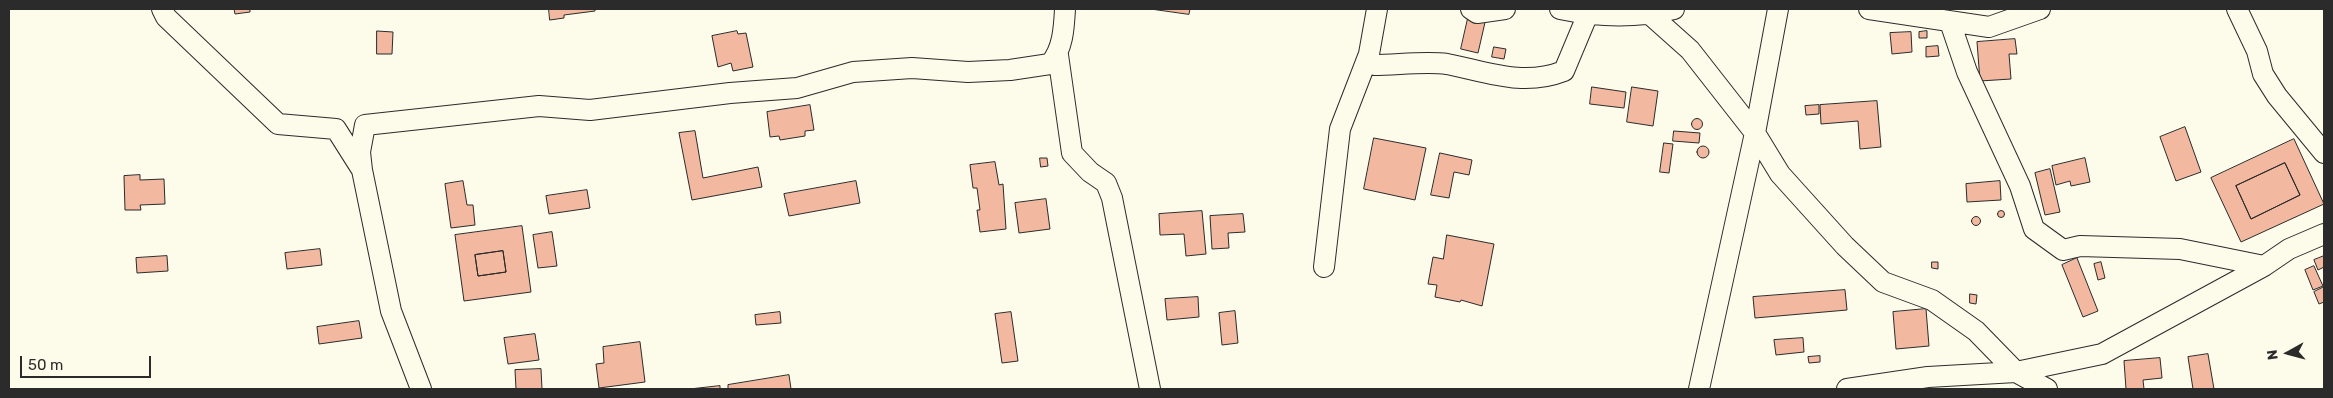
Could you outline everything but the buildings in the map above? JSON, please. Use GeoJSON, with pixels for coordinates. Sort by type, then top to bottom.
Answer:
{"type":"FeatureCollection","features":[{"type":"Feature","properties":{"kind":"street"},"geometry":{"type":"LineString","coordinates":[[162,9],[166,18],[278,124],[336,129],[539,106],[590,110],[730,93],[797,88],[854,72],[912,68],[968,72],[1010,70],[1050,64],[1058,55]]}},
{"type":"Feature","properties":{"kind":"street"},"geometry":{"type":"LineString","coordinates":[[1065,9],[1064,28],[1058,55],[1072,153],[1090,172],[1106,183],[1112,198],[1150,389]]}},
{"type":"Feature","properties":{"kind":"street"},"geometry":{"type":"LineString","coordinates":[[1324,267],[1340,129],[1369,54],[1377,9]]}},
{"type":"Feature","properties":{"kind":"street"},"geometry":{"type":"LineString","coordinates":[[1471,9],[1477,13],[1505,9]]}},
{"type":"Feature","properties":{"kind":"street"},"geometry":{"type":"LineString","coordinates":[[1560,9],[1589,12],[1648,12],[1674,9]]}},
{"type":"Feature","properties":{"kind":"street"},"geometry":{"type":"LineString","coordinates":[[1699,389],[1755,133],[1778,9]]}},
{"type":"Feature","properties":{"kind":"street"},"geometry":{"type":"LineString","coordinates":[[1869,9],[1950,22],[1990,26],[2040,9]]}},
{"type":"Feature","properties":{"kind":"street"},"geometry":{"type":"LineString","coordinates":[[2237,9],[2257,51],[2264,74],[2278,96],[2324,153]]}},
{"type":"Feature","properties":{"kind":"street"},"geometry":{"type":"LineString","coordinates":[[1374,65],[1446,64],[1502,78],[1548,78],[1564,71],[1589,12]]}},
{"type":"Feature","properties":{"kind":"street"},"geometry":{"type":"LineString","coordinates":[[1648,12],[1690,50],[1755,133],[1780,174],[1845,246],[1883,282],[1932,300],[1976,331],[2016,372],[2046,389]]}},
{"type":"Feature","properties":{"kind":"street"},"geometry":{"type":"LineString","coordinates":[[1950,22],[1967,72],[2020,186],[2034,229],[2063,250],[2080,246],[2180,249],[2264,266]]}},
{"type":"Feature","properties":{"kind":"street"},"geometry":{"type":"LineString","coordinates":[[365,125],[360,152],[362,170],[391,311],[421,389]]}},
{"type":"Feature","properties":{"kind":"street"},"geometry":{"type":"LineString","coordinates":[[336,129],[362,170]]}},
{"type":"Feature","properties":{"kind":"street"},"geometry":{"type":"LineString","coordinates":[[1848,389],[1928,377],[2016,372],[2102,354],[2264,266],[2289,249],[2324,234]]}}]}
